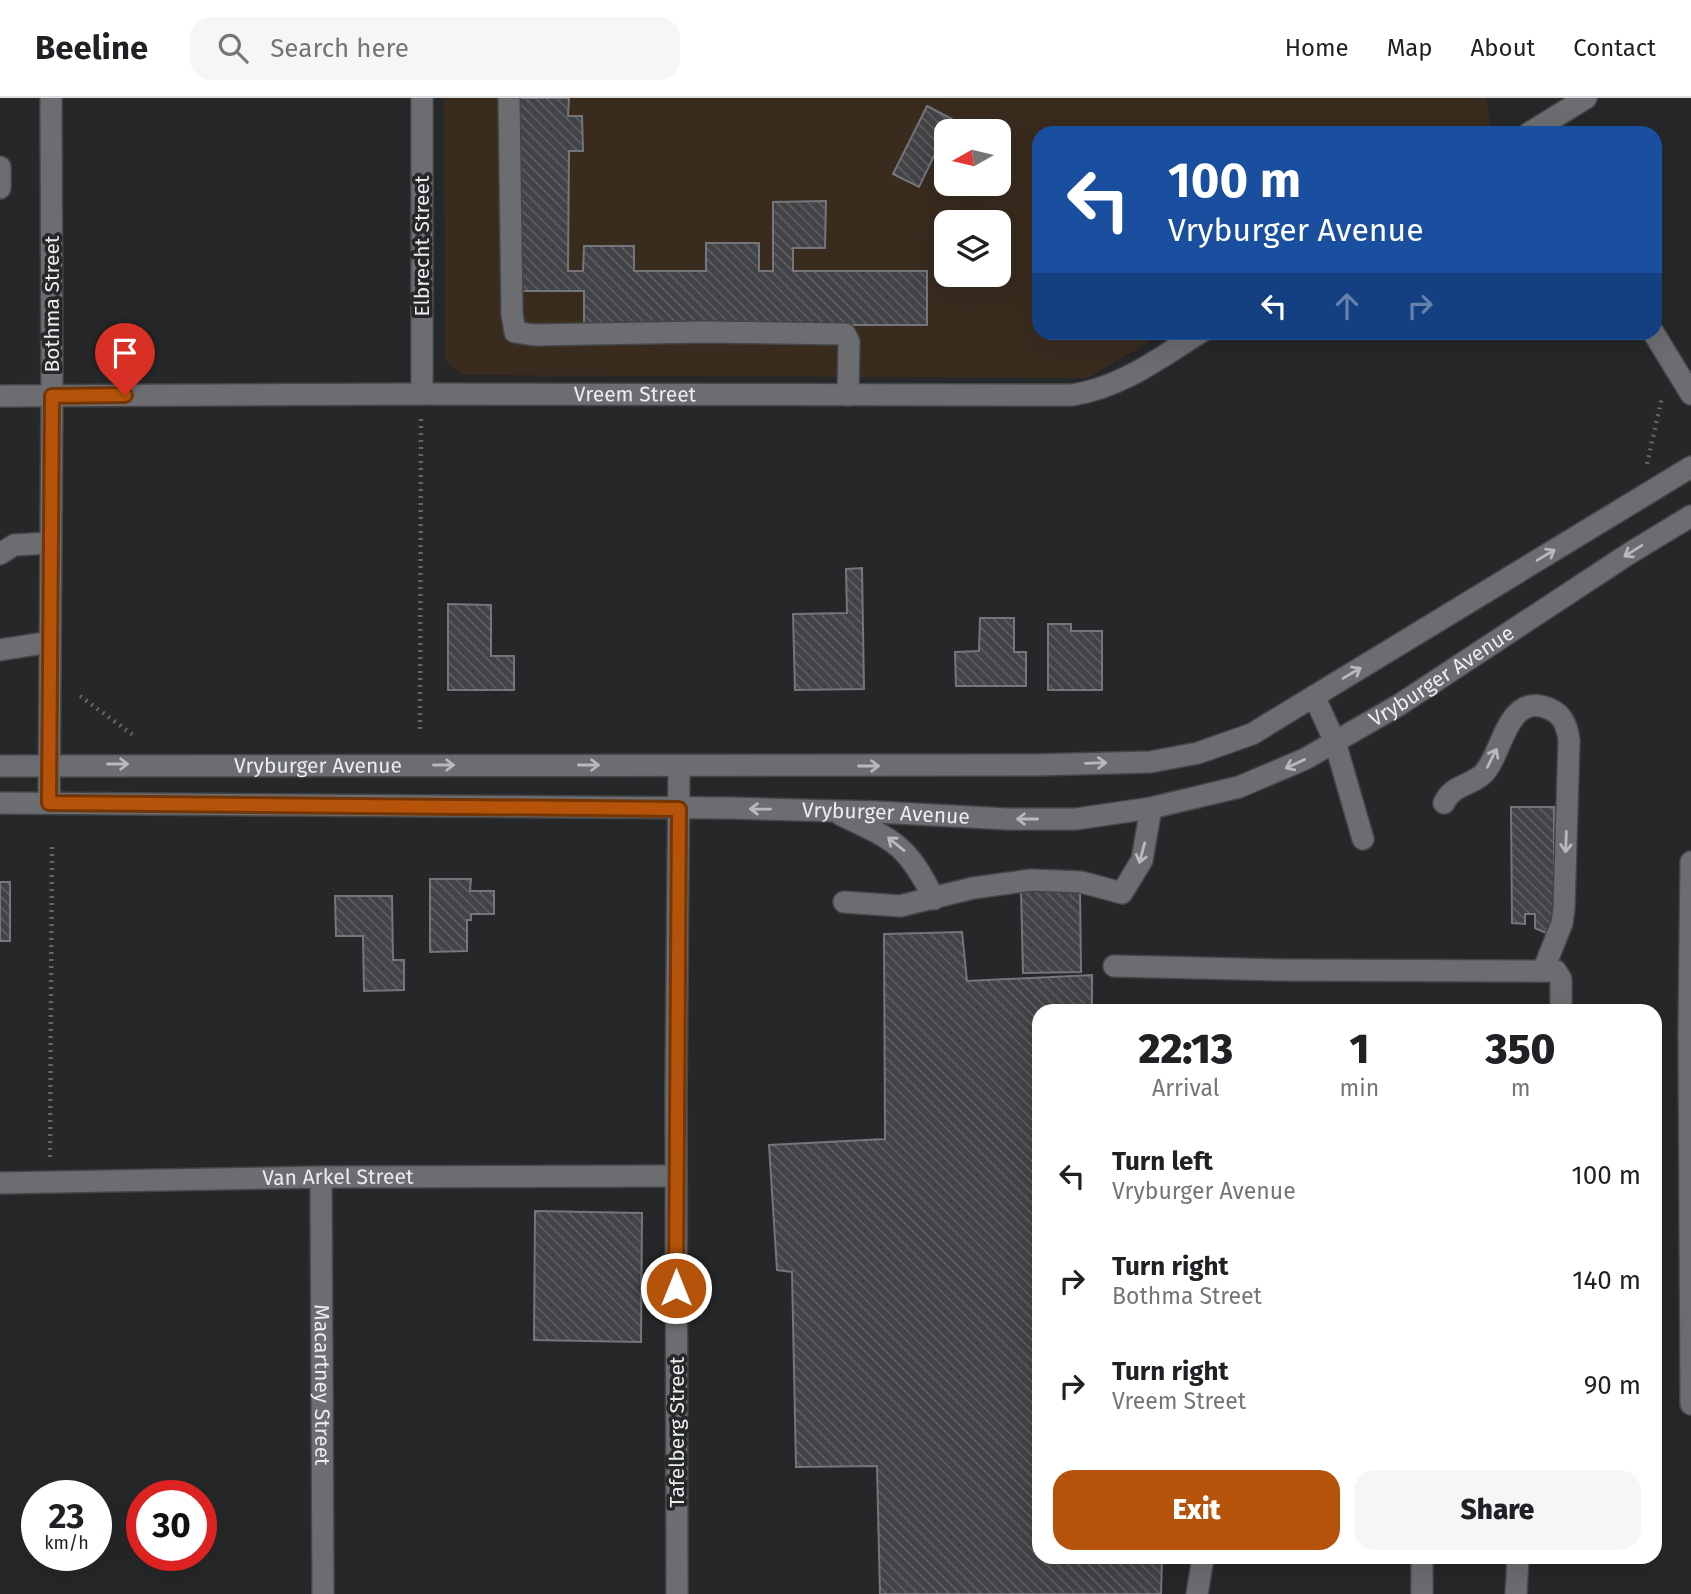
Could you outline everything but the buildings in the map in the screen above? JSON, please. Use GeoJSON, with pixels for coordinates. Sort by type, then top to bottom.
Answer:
{"type":"FeatureCollection","features":[{"type":"Feature","properties":{"kind":"street","name":"Bothma Street"},"geometry":{"type":"LineString","coordinates":[[49,803],[51,98]]}},
{"type":"Feature","properties":{"kind":"street","name":"Elbrecht Street"},"geometry":{"type":"LineString","coordinates":[[422,98],[422,394]]}},
{"type":"Feature","properties":{"kind":"street"},"geometry":{"type":"LineString","coordinates":[[509,98],[512,314],[515,332],[534,335],[703,332],[845,334],[849,342],[848,396]]}},
{"type":"Feature","properties":{"kind":"street"},"geometry":{"type":"LineString","coordinates":[[1542,126],[1586,98]]}},
{"type":"Feature","properties":{"kind":"street"},"geometry":{"type":"LineString","coordinates":[[0,167],[0,188]]}},
{"type":"Feature","properties":{"kind":"street","name":"Vreem Street"},"geometry":{"type":"LineString","coordinates":[[0,396],[1072,396],[1095,392],[1122,381],[1188,340]]}},
{"type":"Feature","properties":{"kind":"street"},"geometry":{"type":"LineString","coordinates":[[1658,340],[1691,394]]}},
{"type":"Feature","properties":{"kind":"street","name":"Vryburger Avenue"},"geometry":{"type":"LineString","coordinates":[[0,766],[1034,765],[1150,762],[1198,753],[1252,734],[1691,467]]}},
{"type":"Feature","properties":{"kind":"street","name":"Vryburger Avenue"},"geometry":{"type":"LineString","coordinates":[[0,803],[833,811],[1008,819],[1076,819],[1151,808],[1239,787],[1306,759],[1399,705],[1691,516]]}},
{"type":"Feature","properties":{"kind":"street"},"geometry":{"type":"LineString","coordinates":[[0,554],[14,545],[50,543]]}},
{"type":"Feature","properties":{"kind":"street"},"geometry":{"type":"LineString","coordinates":[[0,650],[50,642]]}},
{"type":"Feature","properties":{"kind":"street"},"geometry":{"type":"LineString","coordinates":[[1314,696],[1335,742],[1363,839]]}},
{"type":"Feature","properties":{"kind":"street"},"geometry":{"type":"LineString","coordinates":[[1444,803],[1449,793],[1483,774],[1514,716],[1522,710],[1534,706],[1545,707],[1563,719],[1569,740],[1564,908],[1562,923],[1543,971]]}},
{"type":"Feature","properties":{"kind":"street","name":"Tafelberg Street"},"geometry":{"type":"LineString","coordinates":[[677,1594],[679,766]]}},
{"type":"Feature","properties":{"kind":"street"},"geometry":{"type":"LineString","coordinates":[[844,902],[900,906],[973,888],[1031,880],[1081,882],[1122,893],[1142,860],[1151,808]]}},
{"type":"Feature","properties":{"kind":"street"},"geometry":{"type":"LineString","coordinates":[[833,811],[886,836],[900,846],[917,866],[934,899]]}},
{"type":"Feature","properties":{"kind":"street"},"geometry":{"type":"LineString","coordinates":[[1691,862],[1691,1404]]}},
{"type":"Feature","properties":{"kind":"street"},"geometry":{"type":"LineString","coordinates":[[1114,967],[1556,971],[1561,979],[1561,1004]]}},
{"type":"Feature","properties":{"kind":"street","name":"Van Arkel Street"},"geometry":{"type":"LineString","coordinates":[[0,1183],[321,1177],[676,1177]]}},
{"type":"Feature","properties":{"kind":"street","name":"Macartney Street"},"geometry":{"type":"LineString","coordinates":[[321,1177],[323,1594]]}},
{"type":"Feature","properties":{"kind":"street"},"geometry":{"type":"LineString","coordinates":[[1197,1594],[1202,1564]]}},
{"type":"Feature","properties":{"kind":"street"},"geometry":{"type":"LineString","coordinates":[[1422,1564],[1422,1594]]}},
{"type":"Feature","properties":{"kind":"street"},"geometry":{"type":"LineString","coordinates":[[1516,1594],[1518,1564]]}},
{"type":"Feature","properties":{"kind":"path"},"geometry":{"type":"LineString","coordinates":[[1647,464],[1664,391]]}},
{"type":"Feature","properties":{"kind":"path"},"geometry":{"type":"LineString","coordinates":[[420,729],[421,417]]}},
{"type":"Feature","properties":{"kind":"path"},"geometry":{"type":"LineString","coordinates":[[80,696],[133,735]]}},
{"type":"Feature","properties":{"kind":"path"},"geometry":{"type":"LineString","coordinates":[[50,1183],[52,845]]}},
{"type":"Feature","properties":{"kind":"shaded area"},"geometry":{"type":"Polygon","coordinates":[[[444,98],[1485,98],[1490,126],[1032,126],[1032,340],[1151,340],[1088,378],[462,375],[445,360],[444,98]]]}},
{"type":"Feature","properties":{"kind":"route"},"geometry":{"type":"LineString","coordinates":[[125,395],[52,396],[49,803],[679,809],[676,1288]]}}]}
